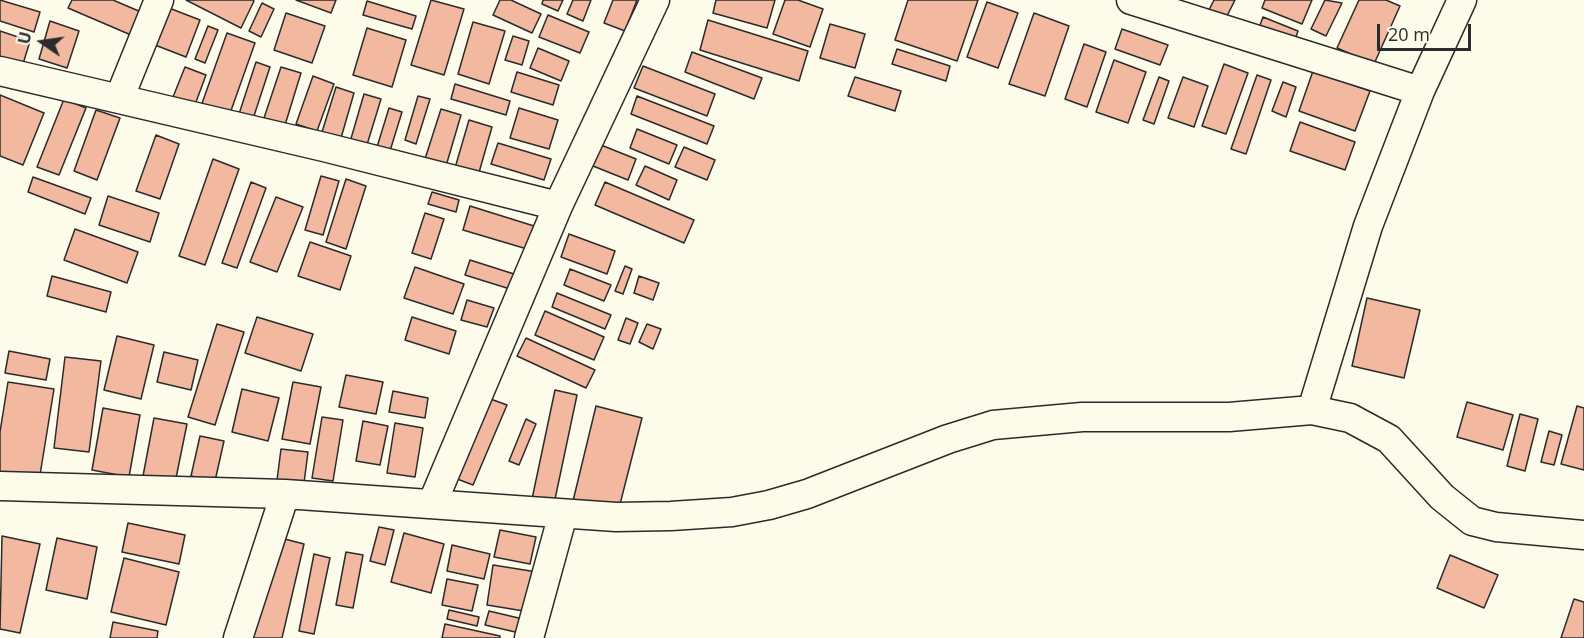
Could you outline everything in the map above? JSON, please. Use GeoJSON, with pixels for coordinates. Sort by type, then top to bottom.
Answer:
{"type":"FeatureCollection","features":[{"type":"Feature","properties":{"kind":"street"},"geometry":{"type":"LineString","coordinates":[[118,99],[159,0]]}},
{"type":"Feature","properties":{"kind":"street"},"geometry":{"type":"LineString","coordinates":[[432,504],[558,206],[655,0]]}},
{"type":"Feature","properties":{"kind":"street"},"geometry":{"type":"LineString","coordinates":[[1131,0],[1420,91]]}},
{"type":"Feature","properties":{"kind":"street"},"geometry":{"type":"LineString","coordinates":[[1312,410],[1368,226],[1420,91],[1462,0]]}},
{"type":"Feature","properties":{"kind":"street"},"geometry":{"type":"LineString","coordinates":[[0,71],[324,147],[558,206]]}},
{"type":"Feature","properties":{"kind":"street"},"geometry":{"type":"LineString","coordinates":[[0,486],[285,494],[616,518],[671,516],[732,512],[769,505],[807,494],[948,439],[993,425],[1082,417],[1229,417],[1312,410],[1350,418],[1389,439],[1442,497],[1472,521],[1496,527],[1584,535]]}},
{"type":"Feature","properties":{"kind":"street"},"geometry":{"type":"LineString","coordinates":[[238,638],[285,494]]}},
{"type":"Feature","properties":{"kind":"street"},"geometry":{"type":"LineString","coordinates":[[529,638],[563,514]]}},
{"type":"Feature","properties":{"kind":"building"},"geometry":{"type":"Polygon","coordinates":[[[0,0],[40,12],[34,32],[0,21],[0,0]]]}},
{"type":"Feature","properties":{"kind":"building"},"geometry":{"type":"Polygon","coordinates":[[[72,0],[113,0],[141,12],[131,35],[68,8],[72,0]]]}},
{"type":"Feature","properties":{"kind":"building"},"geometry":{"type":"Polygon","coordinates":[[[186,0],[253,0],[254,1],[241,28],[186,0]]]}},
{"type":"Feature","properties":{"kind":"building"},"geometry":{"type":"Polygon","coordinates":[[[296,0],[336,0],[331,13],[296,0]]]}},
{"type":"Feature","properties":{"kind":"building"},"geometry":{"type":"Polygon","coordinates":[[[431,0],[464,9],[444,75],[411,65],[431,0]]]}},
{"type":"Feature","properties":{"kind":"building"},"geometry":{"type":"Polygon","coordinates":[[[500,0],[511,0],[541,14],[532,33],[493,15],[500,0]]]}},
{"type":"Feature","properties":{"kind":"building"},"geometry":{"type":"Polygon","coordinates":[[[543,0],[563,0],[558,11],[542,4],[543,0]]]}},
{"type":"Feature","properties":{"kind":"building"},"geometry":{"type":"Polygon","coordinates":[[[573,0],[591,0],[583,21],[567,14],[573,0]]]}},
{"type":"Feature","properties":{"kind":"building"},"geometry":{"type":"Polygon","coordinates":[[[613,0],[637,0],[625,31],[604,23],[613,0]]]}},
{"type":"Feature","properties":{"kind":"building"},"geometry":{"type":"Polygon","coordinates":[[[716,0],[775,0],[767,28],[713,13],[716,0]]]}},
{"type":"Feature","properties":{"kind":"building"},"geometry":{"type":"Polygon","coordinates":[[[785,0],[798,0],[823,9],[810,47],[773,34],[785,0]]]}},
{"type":"Feature","properties":{"kind":"building"},"geometry":{"type":"Polygon","coordinates":[[[908,0],[978,0],[957,61],[895,40],[908,0]]]}},
{"type":"Feature","properties":{"kind":"building"},"geometry":{"type":"Polygon","coordinates":[[[1214,0],[1235,0],[1223,24],[1206,16],[1214,0]]]}},
{"type":"Feature","properties":{"kind":"building"},"geometry":{"type":"Polygon","coordinates":[[[1265,0],[1312,0],[1302,24],[1262,8],[1265,0]]]}},
{"type":"Feature","properties":{"kind":"building"},"geometry":{"type":"Polygon","coordinates":[[[1325,0],[1342,3],[1326,36],[1311,29],[1325,0]]]}},
{"type":"Feature","properties":{"kind":"building"},"geometry":{"type":"Polygon","coordinates":[[[1359,0],[1386,0],[1400,6],[1374,64],[1337,48],[1359,0]]]}},
{"type":"Feature","properties":{"kind":"building"},"geometry":{"type":"Polygon","coordinates":[[[367,1],[416,16],[412,29],[363,15],[367,1]]]}},
{"type":"Feature","properties":{"kind":"building"},"geometry":{"type":"Polygon","coordinates":[[[987,2],[1018,13],[998,68],[967,57],[987,2]]]}},
{"type":"Feature","properties":{"kind":"building"},"geometry":{"type":"Polygon","coordinates":[[[262,3],[274,9],[261,37],[249,31],[262,3]]]}},
{"type":"Feature","properties":{"kind":"building"},"geometry":{"type":"Polygon","coordinates":[[[169,8],[200,20],[186,57],[155,45],[169,8]]]}},
{"type":"Feature","properties":{"kind":"building"},"geometry":{"type":"Polygon","coordinates":[[[286,13],[325,26],[312,63],[274,50],[286,13]]]}},
{"type":"Feature","properties":{"kind":"building"},"geometry":{"type":"Polygon","coordinates":[[[1034,13],[1069,26],[1045,96],[1009,84],[1034,13]]]}},
{"type":"Feature","properties":{"kind":"building"},"geometry":{"type":"Polygon","coordinates":[[[548,15],[589,32],[580,53],[539,37],[548,15]]]}},
{"type":"Feature","properties":{"kind":"building"},"geometry":{"type":"Polygon","coordinates":[[[1263,17],[1298,31],[1293,46],[1257,33],[1263,17]]]}},
{"type":"Feature","properties":{"kind":"building"},"geometry":{"type":"Polygon","coordinates":[[[708,20],[808,51],[799,81],[700,50],[708,20]]]}},
{"type":"Feature","properties":{"kind":"building"},"geometry":{"type":"Polygon","coordinates":[[[50,21],[79,31],[67,68],[39,59],[50,21]]]}},
{"type":"Feature","properties":{"kind":"building"},"geometry":{"type":"Polygon","coordinates":[[[473,22],[505,31],[489,84],[458,74],[473,22]]]}},
{"type":"Feature","properties":{"kind":"building"},"geometry":{"type":"Polygon","coordinates":[[[830,24],[865,34],[855,68],[820,58],[830,24]]]}},
{"type":"Feature","properties":{"kind":"building"},"geometry":{"type":"Polygon","coordinates":[[[208,26],[218,30],[205,63],[195,59],[208,26]]]}},
{"type":"Feature","properties":{"kind":"building"},"geometry":{"type":"Polygon","coordinates":[[[367,28],[406,40],[392,87],[353,75],[367,28]]]}},
{"type":"Feature","properties":{"kind":"building"},"geometry":{"type":"Polygon","coordinates":[[[1122,29],[1168,45],[1160,65],[1115,49],[1122,29]]]}},
{"type":"Feature","properties":{"kind":"building"},"geometry":{"type":"Polygon","coordinates":[[[0,31],[30,41],[23,64],[0,57],[0,31]]]}},
{"type":"Feature","properties":{"kind":"building"},"geometry":{"type":"Polygon","coordinates":[[[227,33],[255,43],[228,119],[200,109],[227,33]]]}},
{"type":"Feature","properties":{"kind":"building"},"geometry":{"type":"Polygon","coordinates":[[[513,36],[529,41],[522,65],[505,60],[513,36]]]}},
{"type":"Feature","properties":{"kind":"building"},"geometry":{"type":"Polygon","coordinates":[[[1084,44],[1106,52],[1087,107],[1065,99],[1084,44]]]}},
{"type":"Feature","properties":{"kind":"building"},"geometry":{"type":"Polygon","coordinates":[[[538,48],[569,61],[561,81],[530,68],[538,48]]]}},
{"type":"Feature","properties":{"kind":"building"},"geometry":{"type":"Polygon","coordinates":[[[897,49],[950,66],[946,81],[892,64],[897,49]]]}},
{"type":"Feature","properties":{"kind":"building"},"geometry":{"type":"Polygon","coordinates":[[[692,52],[762,78],[754,99],[685,72],[692,52]]]}},
{"type":"Feature","properties":{"kind":"building"},"geometry":{"type":"Polygon","coordinates":[[[1114,60],[1146,72],[1128,123],[1096,112],[1114,60]]]}},
{"type":"Feature","properties":{"kind":"building"},"geometry":{"type":"Polygon","coordinates":[[[256,62],[270,67],[251,125],[237,120],[256,62]]]}},
{"type":"Feature","properties":{"kind":"building"},"geometry":{"type":"Polygon","coordinates":[[[1224,64],[1248,73],[1226,134],[1202,126],[1224,64]]]}},
{"type":"Feature","properties":{"kind":"building"},"geometry":{"type":"Polygon","coordinates":[[[643,66],[715,94],[707,116],[634,88],[643,66]]]}},
{"type":"Feature","properties":{"kind":"building"},"geometry":{"type":"Polygon","coordinates":[[[185,67],[206,75],[193,110],[171,102],[185,67]]]}},
{"type":"Feature","properties":{"kind":"building"},"geometry":{"type":"Polygon","coordinates":[[[281,67],[301,73],[285,125],[264,118],[281,67]]]}},
{"type":"Feature","properties":{"kind":"building"},"geometry":{"type":"Polygon","coordinates":[[[1313,71],[1370,91],[1355,131],[1299,111],[1313,71]]]}},
{"type":"Feature","properties":{"kind":"building"},"geometry":{"type":"Polygon","coordinates":[[[517,72],[559,85],[553,105],[511,92],[517,72]]]}},
{"type":"Feature","properties":{"kind":"building"},"geometry":{"type":"Polygon","coordinates":[[[1257,75],[1271,80],[1246,154],[1231,149],[1257,75]]]}},
{"type":"Feature","properties":{"kind":"building"},"geometry":{"type":"Polygon","coordinates":[[[313,76],[334,84],[317,131],[296,124],[313,76]]]}},
{"type":"Feature","properties":{"kind":"building"},"geometry":{"type":"Polygon","coordinates":[[[855,77],[901,91],[895,111],[848,96],[855,77]]]}},
{"type":"Feature","properties":{"kind":"building"},"geometry":{"type":"Polygon","coordinates":[[[1159,77],[1169,81],[1154,124],[1143,120],[1159,77]]]}},
{"type":"Feature","properties":{"kind":"building"},"geometry":{"type":"Polygon","coordinates":[[[1183,77],[1208,86],[1194,127],[1168,118],[1183,77]]]}},
{"type":"Feature","properties":{"kind":"building"},"geometry":{"type":"Polygon","coordinates":[[[1283,82],[1296,87],[1286,117],[1272,111],[1283,82]]]}},
{"type":"Feature","properties":{"kind":"building"},"geometry":{"type":"Polygon","coordinates":[[[455,84],[510,101],[506,115],[451,99],[455,84]]]}},
{"type":"Feature","properties":{"kind":"building"},"geometry":{"type":"Polygon","coordinates":[[[336,87],[354,93],[341,138],[322,132],[336,87]]]}},
{"type":"Feature","properties":{"kind":"building"},"geometry":{"type":"Polygon","coordinates":[[[364,94],[381,99],[366,148],[350,142],[364,94]]]}},
{"type":"Feature","properties":{"kind":"building"},"geometry":{"type":"Polygon","coordinates":[[[0,95],[44,113],[23,165],[0,156],[0,95]]]}},
{"type":"Feature","properties":{"kind":"building"},"geometry":{"type":"Polygon","coordinates":[[[418,96],[430,99],[416,144],[405,140],[418,96]]]}},
{"type":"Feature","properties":{"kind":"building"},"geometry":{"type":"Polygon","coordinates":[[[637,96],[714,126],[707,144],[631,114],[637,96]]]}},
{"type":"Feature","properties":{"kind":"building"},"geometry":{"type":"Polygon","coordinates":[[[64,99],[86,108],[59,175],[37,167],[64,99]]]}},
{"type":"Feature","properties":{"kind":"building"},"geometry":{"type":"Polygon","coordinates":[[[389,108],[402,112],[390,151],[377,147],[389,108]]]}},
{"type":"Feature","properties":{"kind":"building"},"geometry":{"type":"Polygon","coordinates":[[[519,108],[558,120],[549,149],[510,138],[519,108]]]}},
{"type":"Feature","properties":{"kind":"building"},"geometry":{"type":"Polygon","coordinates":[[[441,109],[461,115],[446,166],[425,159],[441,109]]]}},
{"type":"Feature","properties":{"kind":"building"},"geometry":{"type":"Polygon","coordinates":[[[96,110],[120,118],[97,180],[74,171],[96,110]]]}},
{"type":"Feature","properties":{"kind":"building"},"geometry":{"type":"Polygon","coordinates":[[[469,120],[492,127],[478,176],[455,168],[469,120]]]}},
{"type":"Feature","properties":{"kind":"building"},"geometry":{"type":"Polygon","coordinates":[[[1300,122],[1355,142],[1345,170],[1290,151],[1300,122]]]}},
{"type":"Feature","properties":{"kind":"building"},"geometry":{"type":"Polygon","coordinates":[[[637,129],[677,145],[669,164],[630,148],[637,129]]]}},
{"type":"Feature","properties":{"kind":"building"},"geometry":{"type":"Polygon","coordinates":[[[156,135],[179,144],[160,199],[136,191],[156,135]]]}},
{"type":"Feature","properties":{"kind":"building"},"geometry":{"type":"Polygon","coordinates":[[[498,143],[551,159],[544,180],[491,164],[498,143]]]}},
{"type":"Feature","properties":{"kind":"building"},"geometry":{"type":"Polygon","coordinates":[[[596,143],[636,159],[628,180],[588,164],[596,143]]]}},
{"type":"Feature","properties":{"kind":"building"},"geometry":{"type":"Polygon","coordinates":[[[684,147],[715,160],[707,180],[675,167],[684,147]]]}},
{"type":"Feature","properties":{"kind":"building"},"geometry":{"type":"Polygon","coordinates":[[[213,159],[239,169],[205,265],[179,256],[213,159]]]}},
{"type":"Feature","properties":{"kind":"building"},"geometry":{"type":"Polygon","coordinates":[[[645,166],[677,180],[669,200],[636,185],[645,166]]]}},
{"type":"Feature","properties":{"kind":"building"},"geometry":{"type":"Polygon","coordinates":[[[321,176],[339,181],[323,235],[305,230],[321,176]]]}},
{"type":"Feature","properties":{"kind":"building"},"geometry":{"type":"Polygon","coordinates":[[[33,177],[91,198],[85,214],[28,192],[33,177]]]}},
{"type":"Feature","properties":{"kind":"building"},"geometry":{"type":"Polygon","coordinates":[[[346,179],[366,186],[346,249],[326,242],[346,179]]]}},
{"type":"Feature","properties":{"kind":"building"},"geometry":{"type":"Polygon","coordinates":[[[251,182],[266,188],[237,268],[222,263],[251,182]]]}},
{"type":"Feature","properties":{"kind":"building"},"geometry":{"type":"Polygon","coordinates":[[[605,182],[694,220],[684,243],[595,205],[605,182]]]}},
{"type":"Feature","properties":{"kind":"building"},"geometry":{"type":"Polygon","coordinates":[[[432,192],[459,200],[456,212],[428,204],[432,192]]]}},
{"type":"Feature","properties":{"kind":"building"},"geometry":{"type":"Polygon","coordinates":[[[108,196],[159,213],[150,242],[99,225],[108,196]]]}},
{"type":"Feature","properties":{"kind":"building"},"geometry":{"type":"Polygon","coordinates":[[[276,197],[303,207],[277,272],[250,262],[276,197]]]}},
{"type":"Feature","properties":{"kind":"building"},"geometry":{"type":"Polygon","coordinates":[[[470,206],[534,226],[527,249],[463,230],[470,206]]]}},
{"type":"Feature","properties":{"kind":"building"},"geometry":{"type":"Polygon","coordinates":[[[425,213],[444,219],[431,259],[412,253],[425,213]]]}},
{"type":"Feature","properties":{"kind":"building"},"geometry":{"type":"Polygon","coordinates":[[[75,229],[138,252],[127,283],[64,260],[75,229]]]}},
{"type":"Feature","properties":{"kind":"building"},"geometry":{"type":"Polygon","coordinates":[[[569,234],[615,251],[607,274],[561,257],[569,234]]]}},
{"type":"Feature","properties":{"kind":"building"},"geometry":{"type":"Polygon","coordinates":[[[310,242],[351,256],[340,290],[298,276],[310,242]]]}},
{"type":"Feature","properties":{"kind":"building"},"geometry":{"type":"Polygon","coordinates":[[[470,260],[514,274],[510,289],[465,275],[470,260]]]}},
{"type":"Feature","properties":{"kind":"building"},"geometry":{"type":"Polygon","coordinates":[[[625,266],[632,269],[623,294],[615,291],[625,266]]]}},
{"type":"Feature","properties":{"kind":"building"},"geometry":{"type":"Polygon","coordinates":[[[415,267],[464,284],[453,314],[404,298],[415,267]]]}},
{"type":"Feature","properties":{"kind":"building"},"geometry":{"type":"Polygon","coordinates":[[[570,269],[611,285],[604,301],[564,285],[570,269]]]}},
{"type":"Feature","properties":{"kind":"building"},"geometry":{"type":"Polygon","coordinates":[[[52,276],[111,292],[106,312],[47,296],[52,276]]]}},
{"type":"Feature","properties":{"kind":"building"},"geometry":{"type":"Polygon","coordinates":[[[639,276],[659,283],[653,300],[634,293],[639,276]]]}},
{"type":"Feature","properties":{"kind":"building"},"geometry":{"type":"Polygon","coordinates":[[[557,293],[611,315],[605,329],[552,307],[557,293]]]}},
{"type":"Feature","properties":{"kind":"building"},"geometry":{"type":"Polygon","coordinates":[[[1367,298],[1420,310],[1404,378],[1352,366],[1367,298]]]}},
{"type":"Feature","properties":{"kind":"building"},"geometry":{"type":"Polygon","coordinates":[[[467,300],[494,308],[487,327],[461,320],[467,300]]]}},
{"type":"Feature","properties":{"kind":"building"},"geometry":{"type":"Polygon","coordinates":[[[545,311],[604,337],[594,360],[535,335],[545,311]]]}},
{"type":"Feature","properties":{"kind":"building"},"geometry":{"type":"Polygon","coordinates":[[[257,317],[313,334],[301,371],[245,353],[257,317]]]}},
{"type":"Feature","properties":{"kind":"building"},"geometry":{"type":"Polygon","coordinates":[[[412,317],[456,331],[449,354],[405,340],[412,317]]]}},
{"type":"Feature","properties":{"kind":"building"},"geometry":{"type":"Polygon","coordinates":[[[626,318],[638,323],[630,344],[618,340],[626,318]]]}},
{"type":"Feature","properties":{"kind":"building"},"geometry":{"type":"Polygon","coordinates":[[[217,324],[244,332],[215,425],[188,417],[217,324]]]}},
{"type":"Feature","properties":{"kind":"building"},"geometry":{"type":"Polygon","coordinates":[[[647,324],[661,329],[653,349],[639,342],[647,324]]]}},
{"type":"Feature","properties":{"kind":"building"},"geometry":{"type":"Polygon","coordinates":[[[117,336],[154,345],[141,399],[104,390],[117,336]]]}},
{"type":"Feature","properties":{"kind":"building"},"geometry":{"type":"Polygon","coordinates":[[[526,338],[595,370],[586,388],[517,356],[526,338]]]}},
{"type":"Feature","properties":{"kind":"building"},"geometry":{"type":"Polygon","coordinates":[[[9,351],[50,359],[46,380],[5,373],[9,351]]]}},
{"type":"Feature","properties":{"kind":"building"},"geometry":{"type":"Polygon","coordinates":[[[164,352],[198,360],[191,390],[157,382],[164,352]]]}},
{"type":"Feature","properties":{"kind":"building"},"geometry":{"type":"Polygon","coordinates":[[[65,357],[101,361],[89,452],[54,448],[65,357]]]}},
{"type":"Feature","properties":{"kind":"building"},"geometry":{"type":"Polygon","coordinates":[[[346,375],[383,382],[376,414],[339,407],[346,375]]]}},
{"type":"Feature","properties":{"kind":"building"},"geometry":{"type":"Polygon","coordinates":[[[8,382],[54,389],[39,481],[0,475],[0,432],[8,382]]]}},
{"type":"Feature","properties":{"kind":"building"},"geometry":{"type":"Polygon","coordinates":[[[293,382],[321,387],[310,444],[282,439],[293,382]]]}},
{"type":"Feature","properties":{"kind":"building"},"geometry":{"type":"Polygon","coordinates":[[[242,389],[279,398],[268,441],[232,432],[242,389]]]}},
{"type":"Feature","properties":{"kind":"building"},"geometry":{"type":"Polygon","coordinates":[[[555,390],[577,395],[554,504],[532,499],[555,390]]]}},
{"type":"Feature","properties":{"kind":"building"},"geometry":{"type":"Polygon","coordinates":[[[393,391],[428,398],[425,418],[389,412],[393,391]]]}},
{"type":"Feature","properties":{"kind":"building"},"geometry":{"type":"Polygon","coordinates":[[[485,397],[507,405],[473,485],[452,477],[485,397]]]}},
{"type":"Feature","properties":{"kind":"building"},"geometry":{"type":"Polygon","coordinates":[[[1467,402],[1513,415],[1503,450],[1457,437],[1467,402]]]}},
{"type":"Feature","properties":{"kind":"building"},"geometry":{"type":"Polygon","coordinates":[[[596,406],[642,418],[618,512],[573,501],[596,406]]]}},
{"type":"Feature","properties":{"kind":"building"},"geometry":{"type":"Polygon","coordinates":[[[1577,406],[1584,408],[1584,470],[1561,464],[1577,406]]]}},
{"type":"Feature","properties":{"kind":"building"},"geometry":{"type":"Polygon","coordinates":[[[103,408],[140,415],[129,477],[92,470],[103,408]]]}},
{"type":"Feature","properties":{"kind":"building"},"geometry":{"type":"Polygon","coordinates":[[[1520,414],[1538,419],[1525,471],[1507,466],[1520,414]]]}},
{"type":"Feature","properties":{"kind":"building"},"geometry":{"type":"Polygon","coordinates":[[[322,417],[343,420],[333,481],[312,478],[322,417]]]}},
{"type":"Feature","properties":{"kind":"building"},"geometry":{"type":"Polygon","coordinates":[[[154,418],[187,424],[175,483],[143,476],[154,418]]]}},
{"type":"Feature","properties":{"kind":"building"},"geometry":{"type":"Polygon","coordinates":[[[526,419],[536,424],[519,465],[509,461],[526,419]]]}},
{"type":"Feature","properties":{"kind":"building"},"geometry":{"type":"Polygon","coordinates":[[[363,421],[388,426],[380,465],[356,461],[363,421]]]}},
{"type":"Feature","properties":{"kind":"building"},"geometry":{"type":"Polygon","coordinates":[[[395,423],[423,428],[415,477],[387,473],[395,423]]]}},
{"type":"Feature","properties":{"kind":"building"},"geometry":{"type":"Polygon","coordinates":[[[1549,431],[1562,435],[1554,465],[1541,462],[1549,431]]]}},
{"type":"Feature","properties":{"kind":"building"},"geometry":{"type":"Polygon","coordinates":[[[200,436],[224,441],[215,481],[191,476],[200,436]]]}},
{"type":"Feature","properties":{"kind":"building"},"geometry":{"type":"Polygon","coordinates":[[[281,449],[308,452],[304,483],[277,480],[281,449]]]}},
{"type":"Feature","properties":{"kind":"building"},"geometry":{"type":"Polygon","coordinates":[[[128,523],[185,535],[179,564],[122,552],[128,523]]]}},
{"type":"Feature","properties":{"kind":"building"},"geometry":{"type":"Polygon","coordinates":[[[379,527],[394,530],[385,565],[370,561],[379,527]]]}},
{"type":"Feature","properties":{"kind":"building"},"geometry":{"type":"Polygon","coordinates":[[[500,530],[536,537],[530,564],[494,557],[500,530]]]}},
{"type":"Feature","properties":{"kind":"building"},"geometry":{"type":"Polygon","coordinates":[[[404,533],[444,544],[431,593],[391,582],[404,533]]]}},
{"type":"Feature","properties":{"kind":"building"},"geometry":{"type":"Polygon","coordinates":[[[2,536],[40,544],[20,633],[0,629],[2,536]]]}},
{"type":"Feature","properties":{"kind":"building"},"geometry":{"type":"Polygon","coordinates":[[[277,537],[304,544],[282,638],[253,638],[277,537]]]}},
{"type":"Feature","properties":{"kind":"building"},"geometry":{"type":"Polygon","coordinates":[[[57,538],[97,547],[87,599],[46,590],[57,538]]]}},
{"type":"Feature","properties":{"kind":"building"},"geometry":{"type":"Polygon","coordinates":[[[452,545],[490,554],[484,579],[447,571],[452,545]]]}},
{"type":"Feature","properties":{"kind":"building"},"geometry":{"type":"Polygon","coordinates":[[[346,552],[363,555],[353,608],[336,605],[346,552]]]}},
{"type":"Feature","properties":{"kind":"building"},"geometry":{"type":"Polygon","coordinates":[[[314,554],[330,558],[314,634],[299,631],[314,554]]]}},
{"type":"Feature","properties":{"kind":"building"},"geometry":{"type":"Polygon","coordinates":[[[1450,555],[1498,575],[1484,608],[1437,588],[1450,555]]]}},
{"type":"Feature","properties":{"kind":"building"},"geometry":{"type":"Polygon","coordinates":[[[124,558],[179,572],[166,625],[111,612],[124,558]]]}},
{"type":"Feature","properties":{"kind":"building"},"geometry":{"type":"Polygon","coordinates":[[[493,565],[537,572],[530,612],[487,605],[493,565]]]}},
{"type":"Feature","properties":{"kind":"building"},"geometry":{"type":"Polygon","coordinates":[[[447,579],[478,585],[472,611],[442,605],[447,579]]]}},
{"type":"Feature","properties":{"kind":"building"},"geometry":{"type":"Polygon","coordinates":[[[1574,599],[1584,602],[1584,638],[1561,638],[1574,599]]]}},
{"type":"Feature","properties":{"kind":"building"},"geometry":{"type":"Polygon","coordinates":[[[449,610],[479,617],[477,626],[447,619],[449,610]]]}},
{"type":"Feature","properties":{"kind":"building"},"geometry":{"type":"Polygon","coordinates":[[[489,611],[527,620],[524,634],[485,625],[489,611]]]}},
{"type":"Feature","properties":{"kind":"building"},"geometry":{"type":"Polygon","coordinates":[[[113,622],[158,631],[157,638],[110,638],[113,622]]]}},
{"type":"Feature","properties":{"kind":"building"},"geometry":{"type":"Polygon","coordinates":[[[445,624],[500,636],[500,638],[442,638],[445,624]]]}}]}
